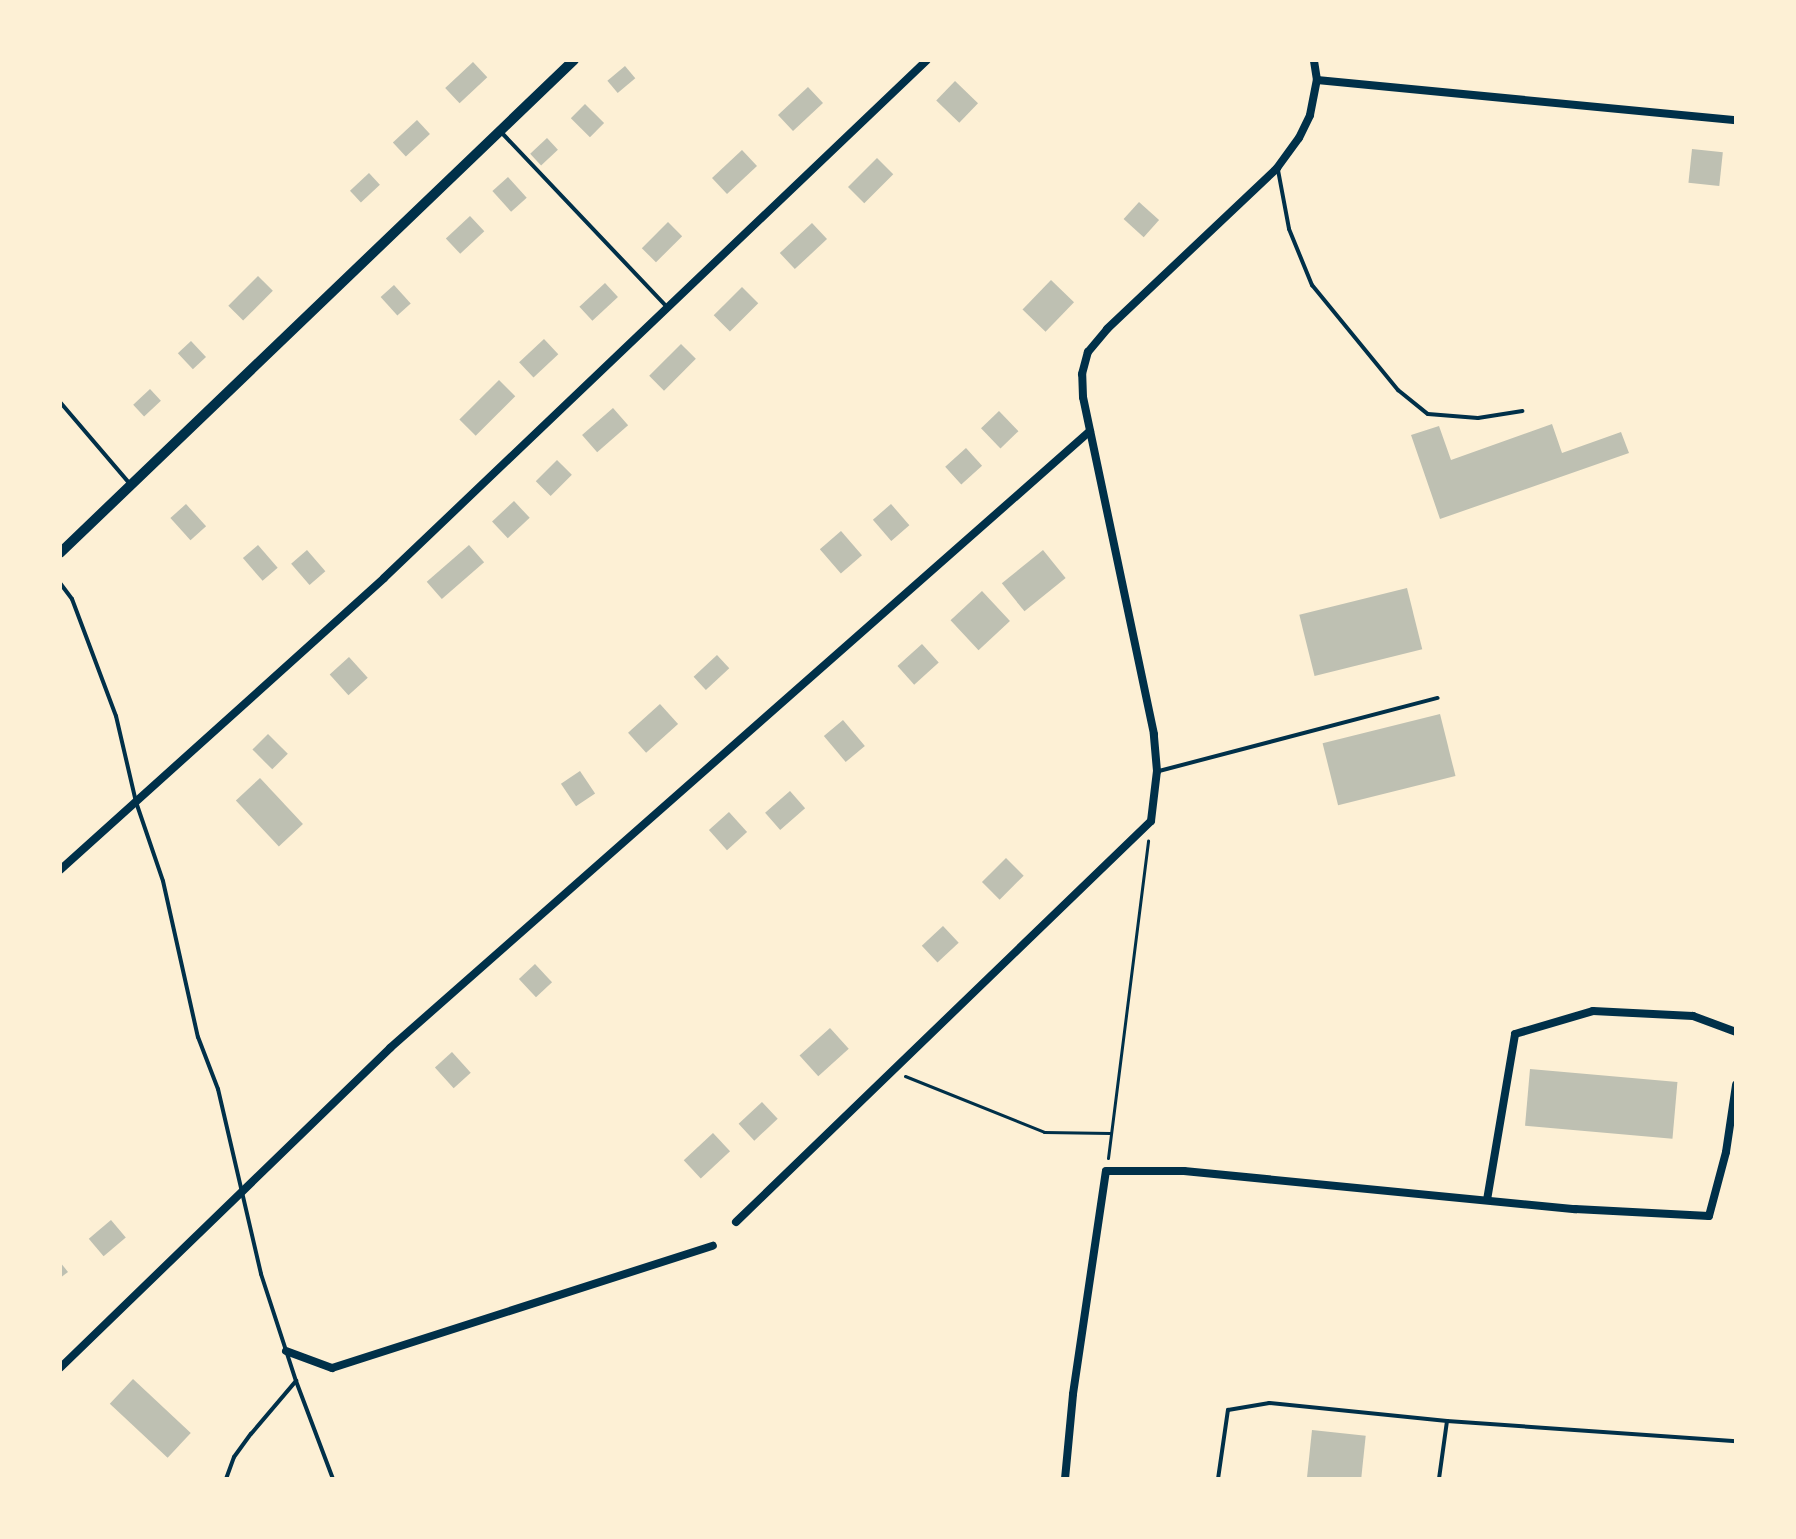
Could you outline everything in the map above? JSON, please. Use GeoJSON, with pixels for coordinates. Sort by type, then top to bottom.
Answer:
{"type":"FeatureCollection","features":[{"type":"Feature","properties":{"kind":"street"},"geometry":{"type":"LineString","coordinates":[[60,553],[574,60]]}},
{"type":"Feature","properties":{"kind":"street"},"geometry":{"type":"LineString","coordinates":[[60,870],[384,578],[927,60]]}},
{"type":"Feature","properties":{"kind":"street"},"geometry":{"type":"LineString","coordinates":[[736,1222],[1151,821],[1157,771],[1154,734],[1090,431],[1082,374],[1088,352],[1107,329],[1277,168],[1299,138],[1310,115],[1317,80],[1314,60]]}},
{"type":"Feature","properties":{"kind":"street"},"geometry":{"type":"LineString","coordinates":[[1317,80],[1736,120]]}},
{"type":"Feature","properties":{"kind":"street"},"geometry":{"type":"LineString","coordinates":[[60,1368],[390,1048],[1090,431]]}},
{"type":"Feature","properties":{"kind":"street"},"geometry":{"type":"LineString","coordinates":[[1487,1200],[1515,1034],[1593,1011],[1693,1016],[1736,1032]]}},
{"type":"Feature","properties":{"kind":"street"},"geometry":{"type":"LineString","coordinates":[[1065,1479],[1073,1394],[1106,1171],[1184,1171],[1487,1200],[1709,1216],[1726,1152],[1736,1085]]}},
{"type":"Feature","properties":{"kind":"street"},"geometry":{"type":"LineString","coordinates":[[286,1351],[332,1368],[713,1246]]}},
{"type":"Feature","properties":{"kind":"lane"},"geometry":{"type":"LineString","coordinates":[[501,132],[667,307]]}},
{"type":"Feature","properties":{"kind":"lane"},"geometry":{"type":"LineString","coordinates":[[1277,168],[1289,229],[1312,285],[1398,390],[1428,414],[1478,418],[1522,411]]}},
{"type":"Feature","properties":{"kind":"lane"},"geometry":{"type":"LineString","coordinates":[[60,402],[132,487]]}},
{"type":"Feature","properties":{"kind":"lane"},"geometry":{"type":"LineString","coordinates":[[60,583],[78,612],[116,716],[136,802],[163,881],[198,1037],[218,1089],[241,1194],[286,1351],[333,1479]]}},
{"type":"Feature","properties":{"kind":"lane"},"geometry":{"type":"LineString","coordinates":[[1157,771],[1438,698]]}},
{"type":"Feature","properties":{"kind":"lane"},"geometry":{"type":"LineString","coordinates":[[226,1479],[234,1457],[296,1381]]}},
{"type":"Feature","properties":{"kind":"lane"},"geometry":{"type":"LineString","coordinates":[[1218,1479],[1228,1410],[1269,1403],[1447,1421],[1736,1441]]}},
{"type":"Feature","properties":{"kind":"lane"},"geometry":{"type":"LineString","coordinates":[[1439,1479],[1447,1421]]}},
{"type":"Feature","properties":{"kind":"path"},"geometry":{"type":"LineString","coordinates":[[1106,1171],[1151,821]]}},
{"type":"Feature","properties":{"kind":"path"},"geometry":{"type":"LineString","coordinates":[[891,1071],[1044,1132],[1110,1133]]}},
{"type":"Feature","properties":{"kind":"building"},"geometry":{"type":"Polygon","coordinates":[[[473,62],[487,77],[460,103],[445,88],[473,62]]]}},
{"type":"Feature","properties":{"kind":"building"},"geometry":{"type":"Polygon","coordinates":[[[625,66],[635,78],[618,93],[607,81],[625,66]]]}},
{"type":"Feature","properties":{"kind":"building"},"geometry":{"type":"Polygon","coordinates":[[[955,81],[978,103],[959,123],[936,100],[955,81]]]}},
{"type":"Feature","properties":{"kind":"building"},"geometry":{"type":"Polygon","coordinates":[[[808,87],[823,103],[793,131],[778,115],[808,87]]]}},
{"type":"Feature","properties":{"kind":"building"},"geometry":{"type":"Polygon","coordinates":[[[585,104],[604,123],[590,137],[571,118],[585,104]]]}},
{"type":"Feature","properties":{"kind":"building"},"geometry":{"type":"Polygon","coordinates":[[[417,120],[430,134],[406,156],[393,143],[417,120]]]}},
{"type":"Feature","properties":{"kind":"building"},"geometry":{"type":"Polygon","coordinates":[[[547,138],[558,150],[541,165],[530,154],[547,138]]]}},
{"type":"Feature","properties":{"kind":"building"},"geometry":{"type":"Polygon","coordinates":[[[1692,149],[1723,152],[1719,186],[1688,183],[1692,149]]]}},
{"type":"Feature","properties":{"kind":"building"},"geometry":{"type":"Polygon","coordinates":[[[742,150],[757,166],[727,194],[712,178],[742,150]]]}},
{"type":"Feature","properties":{"kind":"building"},"geometry":{"type":"Polygon","coordinates":[[[877,158],[893,174],[864,203],[848,187],[877,158]]]}},
{"type":"Feature","properties":{"kind":"building"},"geometry":{"type":"Polygon","coordinates":[[[369,173],[380,185],[361,202],[350,191],[369,173]]]}},
{"type":"Feature","properties":{"kind":"building"},"geometry":{"type":"Polygon","coordinates":[[[508,177],[527,198],[511,212],[492,191],[508,177]]]}},
{"type":"Feature","properties":{"kind":"building"},"geometry":{"type":"Polygon","coordinates":[[[1139,202],[1159,220],[1144,237],[1124,219],[1139,202]]]}},
{"type":"Feature","properties":{"kind":"building"},"geometry":{"type":"Polygon","coordinates":[[[470,216],[484,231],[460,254],[446,239],[470,216]]]}},
{"type":"Feature","properties":{"kind":"building"},"geometry":{"type":"Polygon","coordinates":[[[668,222],[682,236],[656,262],[642,248],[668,222]]]}},
{"type":"Feature","properties":{"kind":"building"},"geometry":{"type":"Polygon","coordinates":[[[812,223],[827,239],[795,269],[780,253],[812,223]]]}},
{"type":"Feature","properties":{"kind":"building"},"geometry":{"type":"Polygon","coordinates":[[[258,276],[273,291],[243,321],[228,306],[258,276]]]}},
{"type":"Feature","properties":{"kind":"building"},"geometry":{"type":"Polygon","coordinates":[[[1051,280],[1074,302],[1046,332],[1023,309],[1051,280]]]}},
{"type":"Feature","properties":{"kind":"building"},"geometry":{"type":"Polygon","coordinates":[[[605,283],[618,297],[592,321],[579,307],[605,283]]]}},
{"type":"Feature","properties":{"kind":"building"},"geometry":{"type":"Polygon","coordinates":[[[394,285],[411,304],[397,316],[381,297],[394,285]]]}},
{"type":"Feature","properties":{"kind":"building"},"geometry":{"type":"Polygon","coordinates":[[[742,287],[758,303],[730,332],[714,315],[742,287]]]}},
{"type":"Feature","properties":{"kind":"building"},"geometry":{"type":"Polygon","coordinates":[[[544,339],[558,354],[533,378],[519,362],[544,339]]]}},
{"type":"Feature","properties":{"kind":"building"},"geometry":{"type":"Polygon","coordinates":[[[191,341],[206,357],[193,369],[178,353],[191,341]]]}},
{"type":"Feature","properties":{"kind":"building"},"geometry":{"type":"Polygon","coordinates":[[[681,344],[696,359],[664,391],[649,376],[681,344]]]}},
{"type":"Feature","properties":{"kind":"building"},"geometry":{"type":"Polygon","coordinates":[[[499,380],[515,396],[476,436],[459,420],[499,380]]]}},
{"type":"Feature","properties":{"kind":"building"},"geometry":{"type":"Polygon","coordinates":[[[150,389],[161,401],[144,416],[133,405],[150,389]]]}},
{"type":"Feature","properties":{"kind":"building"},"geometry":{"type":"Polygon","coordinates":[[[613,408],[628,425],[597,452],[582,435],[613,408]]]}},
{"type":"Feature","properties":{"kind":"building"},"geometry":{"type":"Polygon","coordinates":[[[999,411],[1018,431],[1000,449],[981,428],[999,411]]]}},
{"type":"Feature","properties":{"kind":"building"},"geometry":{"type":"Polygon","coordinates":[[[1552,424],[1562,453],[1621,432],[1629,453],[1440,519],[1411,435],[1439,426],[1451,460],[1552,424]]]}},
{"type":"Feature","properties":{"kind":"building"},"geometry":{"type":"Polygon","coordinates":[[[966,448],[982,466],[961,485],[945,467],[966,448]]]}},
{"type":"Feature","properties":{"kind":"building"},"geometry":{"type":"Polygon","coordinates":[[[557,460],[572,475],[551,496],[536,481],[557,460]]]}},
{"type":"Feature","properties":{"kind":"building"},"geometry":{"type":"Polygon","coordinates":[[[514,501],[530,518],[508,538],[492,521],[514,501]]]}},
{"type":"Feature","properties":{"kind":"building"},"geometry":{"type":"Polygon","coordinates":[[[186,504],[206,526],[190,540],[170,518],[186,504]]]}},
{"type":"Feature","properties":{"kind":"building"},"geometry":{"type":"Polygon","coordinates":[[[891,504],[909,525],[891,541],[873,520],[891,504]]]}},
{"type":"Feature","properties":{"kind":"building"},"geometry":{"type":"Polygon","coordinates":[[[841,531],[862,555],[841,574],[820,549],[841,531]]]}},
{"type":"Feature","properties":{"kind":"building"},"geometry":{"type":"Polygon","coordinates":[[[258,545],[278,568],[263,581],[243,558],[258,545]]]}},
{"type":"Feature","properties":{"kind":"building"},"geometry":{"type":"Polygon","coordinates":[[[469,545],[484,562],[442,599],[427,582],[469,545]]]}},
{"type":"Feature","properties":{"kind":"building"},"geometry":{"type":"Polygon","coordinates":[[[307,550],[325,571],[310,585],[291,564],[307,550]]]}},
{"type":"Feature","properties":{"kind":"building"},"geometry":{"type":"Polygon","coordinates":[[[1043,550],[1066,578],[1024,611],[1002,583],[1043,550]]]}},
{"type":"Feature","properties":{"kind":"building"},"geometry":{"type":"Polygon","coordinates":[[[1407,588],[1422,649],[1315,676],[1299,615],[1407,588]]]}},
{"type":"Feature","properties":{"kind":"building"},"geometry":{"type":"Polygon","coordinates":[[[982,591],[1010,621],[979,650],[951,620],[982,591]]]}},
{"type":"Feature","properties":{"kind":"building"},"geometry":{"type":"Polygon","coordinates":[[[922,644],[939,663],[914,685],[897,666],[922,644]]]}},
{"type":"Feature","properties":{"kind":"building"},"geometry":{"type":"Polygon","coordinates":[[[717,655],[729,668],[706,690],[694,677],[717,655]]]}},
{"type":"Feature","properties":{"kind":"building"},"geometry":{"type":"Polygon","coordinates":[[[349,657],[368,678],[348,695],[330,674],[349,657]]]}},
{"type":"Feature","properties":{"kind":"building"},"geometry":{"type":"Polygon","coordinates":[[[660,704],[678,724],[646,753],[628,733],[660,704]]]}},
{"type":"Feature","properties":{"kind":"building"},"geometry":{"type":"Polygon","coordinates":[[[1440,714],[1455,776],[1338,805],[1323,743],[1440,714]]]}},
{"type":"Feature","properties":{"kind":"building"},"geometry":{"type":"Polygon","coordinates":[[[843,720],[865,746],[846,762],[824,736],[843,720]]]}},
{"type":"Feature","properties":{"kind":"building"},"geometry":{"type":"Polygon","coordinates":[[[268,734],[288,754],[272,769],[252,750],[268,734]]]}},
{"type":"Feature","properties":{"kind":"building"},"geometry":{"type":"Polygon","coordinates":[[[580,771],[595,793],[576,806],[561,784],[580,771]]]}},
{"type":"Feature","properties":{"kind":"building"},"geometry":{"type":"Polygon","coordinates":[[[260,778],[303,824],[279,847],[236,801],[260,778]]]}},
{"type":"Feature","properties":{"kind":"building"},"geometry":{"type":"Polygon","coordinates":[[[790,791],[805,808],[780,830],[765,813],[790,791]]]}},
{"type":"Feature","properties":{"kind":"building"},"geometry":{"type":"Polygon","coordinates":[[[729,812],[747,832],[727,850],[709,830],[729,812]]]}},
{"type":"Feature","properties":{"kind":"building"},"geometry":{"type":"Polygon","coordinates":[[[1006,858],[1024,876],[1000,900],[982,882],[1006,858]]]}},
{"type":"Feature","properties":{"kind":"building"},"geometry":{"type":"Polygon","coordinates":[[[943,926],[959,943],[937,963],[922,946],[943,926]]]}},
{"type":"Feature","properties":{"kind":"building"},"geometry":{"type":"Polygon","coordinates":[[[535,964],[552,982],[536,997],[519,979],[535,964]]]}},
{"type":"Feature","properties":{"kind":"building"},"geometry":{"type":"Polygon","coordinates":[[[830,1028],[849,1049],[818,1076],[800,1055],[830,1028]]]}},
{"type":"Feature","properties":{"kind":"building"},"geometry":{"type":"Polygon","coordinates":[[[452,1052],[471,1073],[454,1088],[435,1067],[452,1052]]]}},
{"type":"Feature","properties":{"kind":"building"},"geometry":{"type":"Polygon","coordinates":[[[1530,1069],[1677,1082],[1672,1139],[1525,1126],[1530,1069]]]}},
{"type":"Feature","properties":{"kind":"building"},"geometry":{"type":"Polygon","coordinates":[[[762,1102],[778,1119],[754,1141],[739,1124],[762,1102]]]}},
{"type":"Feature","properties":{"kind":"building"},"geometry":{"type":"Polygon","coordinates":[[[713,1133],[730,1151],[701,1179],[684,1160],[713,1133]]]}},
{"type":"Feature","properties":{"kind":"building"},"geometry":{"type":"Polygon","coordinates":[[[111,1220],[126,1238],[104,1256],[89,1239],[111,1220]]]}},
{"type":"Feature","properties":{"kind":"building"},"geometry":{"type":"Polygon","coordinates":[[[60,1262],[68,1272],[60,1278],[60,1262]]]}},
{"type":"Feature","properties":{"kind":"building"},"geometry":{"type":"Polygon","coordinates":[[[133,1379],[191,1433],[168,1458],[110,1404],[133,1379]]]}},
{"type":"Feature","properties":{"kind":"building"},"geometry":{"type":"Polygon","coordinates":[[[1312,1430],[1366,1436],[1361,1479],[1307,1479],[1312,1430]]]}}]}
